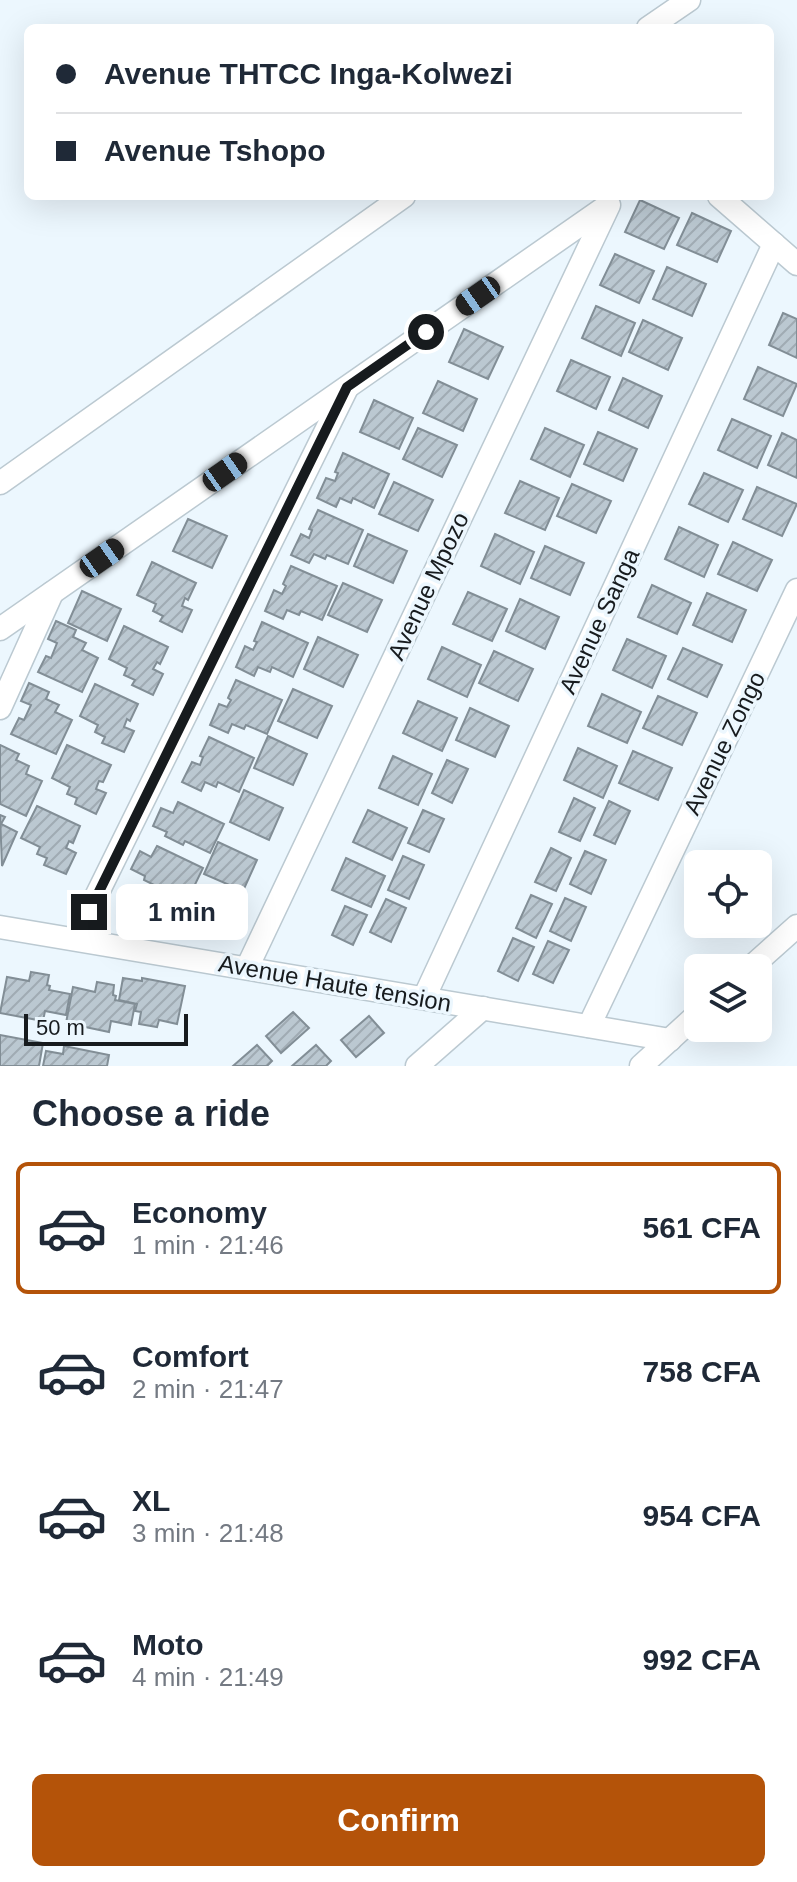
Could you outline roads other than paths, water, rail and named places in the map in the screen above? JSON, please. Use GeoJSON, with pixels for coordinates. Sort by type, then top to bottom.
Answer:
{"type":"FeatureCollection","features":[{"type":"Feature","properties":{"kind":"lane"},"geometry":{"type":"LineString","coordinates":[[654,24],[689,0]]}},
{"type":"Feature","properties":{"kind":"lane"},"geometry":{"type":"LineString","coordinates":[[0,483],[398,200]]}},
{"type":"Feature","properties":{"kind":"lane"},"geometry":{"type":"LineString","coordinates":[[0,629],[615,200]]}},
{"type":"Feature","properties":{"kind":"lane","name":"Avenue Mpozo"},"geometry":{"type":"LineString","coordinates":[[247,968],[615,200]]}},
{"type":"Feature","properties":{"kind":"lane"},"geometry":{"type":"LineString","coordinates":[[724,200],[797,264]]}},
{"type":"Feature","properties":{"kind":"lane","name":"Avenue Sanga"},"geometry":{"type":"LineString","coordinates":[[424,998],[774,244]]}},
{"type":"Feature","properties":{"kind":"lane"},"geometry":{"type":"LineString","coordinates":[[75,939],[347,387]]}},
{"type":"Feature","properties":{"kind":"lane","name":"Avenue Zongo"},"geometry":{"type":"LineString","coordinates":[[589,1026],[797,590]]}},
{"type":"Feature","properties":{"kind":"lane"},"geometry":{"type":"LineString","coordinates":[[0,708],[53,592]]}},
{"type":"Feature","properties":{"kind":"lane"},"geometry":{"type":"LineString","coordinates":[[766,954],[797,926]]}},
{"type":"Feature","properties":{"kind":"lane","name":"Avenue Haute tension"},"geometry":{"type":"LineString","coordinates":[[0,927],[670,1040]]}},
{"type":"Feature","properties":{"kind":"lane"},"geometry":{"type":"LineString","coordinates":[[417,1066],[483,1008]]}},
{"type":"Feature","properties":{"kind":"lane"},"geometry":{"type":"LineString","coordinates":[[641,1066],[684,1027]]}}]}
